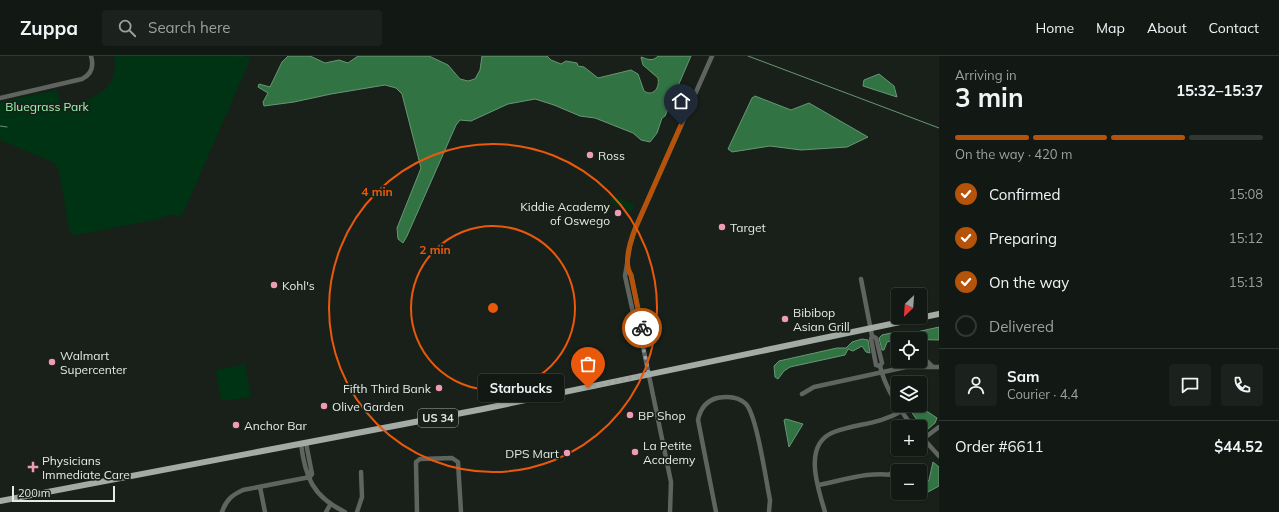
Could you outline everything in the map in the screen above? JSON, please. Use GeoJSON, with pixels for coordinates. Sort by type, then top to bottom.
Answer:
{"type":"FeatureCollection","features":[{"type":"Feature","properties":{"kind":"main road","name":"US 34"},"geometry":{"type":"LineString","coordinates":[[0,501],[474,411],[870,327],[939,314]]}},
{"type":"Feature","properties":{"kind":"street"},"geometry":{"type":"LineString","coordinates":[[0,98],[82,79],[87,76],[91,70],[93,63],[91,56]]}},
{"type":"Feature","properties":{"kind":"street"},"geometry":{"type":"LineString","coordinates":[[670,512],[671,482],[642,342],[644,338],[631,275],[628,270],[630,246],[635,229],[712,56]]}},
{"type":"Feature","properties":{"kind":"street"},"geometry":{"type":"LineString","coordinates":[[861,279],[872,336],[876,338],[882,363],[880,366],[881,372],[891,394]]}},
{"type":"Feature","properties":{"kind":"street"},"geometry":{"type":"LineString","coordinates":[[927,362],[933,367]]}},
{"type":"Feature","properties":{"kind":"street"},"geometry":{"type":"LineString","coordinates":[[927,367],[939,367]]}},
{"type":"Feature","properties":{"kind":"street"},"geometry":{"type":"LineString","coordinates":[[802,394],[809,388],[881,372],[907,368]]}},
{"type":"Feature","properties":{"kind":"street"},"geometry":{"type":"LineString","coordinates":[[716,512],[698,420],[702,408],[709,402],[714,399],[728,397],[742,401],[752,414],[770,500],[769,512]]}},
{"type":"Feature","properties":{"kind":"street"},"geometry":{"type":"LineString","coordinates":[[825,512],[818,485],[814,458],[818,446],[826,437],[835,432],[877,422],[900,412]]}},
{"type":"Feature","properties":{"kind":"street"},"geometry":{"type":"LineString","coordinates":[[927,434],[939,427]]}},
{"type":"Feature","properties":{"kind":"street"},"geometry":{"type":"LineString","coordinates":[[304,443],[312,474],[310,477],[320,497],[330,505],[345,512]]}},
{"type":"Feature","properties":{"kind":"street"},"geometry":{"type":"LineString","coordinates":[[927,443],[939,456]]}},
{"type":"Feature","properties":{"kind":"street"},"geometry":{"type":"LineString","coordinates":[[416,512],[416,462],[420,459],[452,458],[458,462],[461,512]]}},
{"type":"Feature","properties":{"kind":"street"},"geometry":{"type":"LineString","coordinates":[[356,512],[362,497],[361,472]]}},
{"type":"Feature","properties":{"kind":"street"},"geometry":{"type":"LineString","coordinates":[[818,485],[864,475],[890,474]]}},
{"type":"Feature","properties":{"kind":"street"},"geometry":{"type":"LineString","coordinates":[[222,512],[226,501],[234,494],[242,490],[310,477]]}},
{"type":"Feature","properties":{"kind":"street"},"geometry":{"type":"LineString","coordinates":[[260,487],[265,512]]}},
{"type":"Feature","properties":{"kind":"street"},"geometry":{"type":"LineString","coordinates":[[326,512],[330,505]]}},
{"type":"Feature","properties":{"kind":"green space","name":"Bluegrass Park"},"geometry":{"type":"Polygon","coordinates":[[[114,56],[249,56],[222,70],[249,57],[250,60],[184,211],[179,217],[172,214],[159,219],[76,235],[71,233],[69,227],[59,172],[55,163],[0,140],[0,118],[11,118],[0,117],[0,102],[57,90],[62,107],[72,105],[92,97],[108,86],[113,78],[115,68],[114,56]]]}},
{"type":"Feature","properties":{"kind":"green space"},"geometry":{"type":"Polygon","coordinates":[[[613,195],[635,205],[631,212],[610,202],[613,195]]]}},
{"type":"Feature","properties":{"kind":"green space"},"geometry":{"type":"Polygon","coordinates":[[[245,364],[251,397],[221,401],[216,370],[245,364]]]}},
{"type":"Feature","properties":{"kind":"shaded area"},"geometry":{"type":"Polygon","coordinates":[[[288,56],[310,56],[325,63],[339,60],[348,63],[358,56],[429,56],[448,65],[460,79],[468,81],[475,79],[480,70],[482,56],[547,56],[551,60],[561,64],[566,61],[577,63],[578,66],[584,67],[598,78],[631,70],[638,74],[644,91],[650,93],[657,88],[658,78],[643,65],[641,57],[652,59],[658,56],[691,56],[665,116],[662,118],[657,133],[650,142],[641,140],[633,133],[595,118],[580,116],[535,99],[508,104],[471,121],[460,120],[456,125],[403,243],[398,239],[397,228],[421,168],[402,94],[396,88],[385,85],[264,106],[263,102],[268,93],[258,87],[259,84],[270,87],[282,62],[288,56]]]}},
{"type":"Feature","properties":{"kind":"shaded area"},"geometry":{"type":"Polygon","coordinates":[[[879,74],[894,86],[897,97],[863,86],[864,80],[879,74]]]}},
{"type":"Feature","properties":{"kind":"shaded area"},"geometry":{"type":"Polygon","coordinates":[[[755,96],[791,110],[809,103],[868,137],[847,147],[801,150],[770,146],[732,152],[728,149],[752,98],[755,96]]]}},
{"type":"Feature","properties":{"kind":"shaded area"},"geometry":{"type":"Polygon","coordinates":[[[939,327],[939,340],[927,340],[927,332],[917,332],[939,327]]]}},
{"type":"Feature","properties":{"kind":"shaded area"},"geometry":{"type":"Polygon","coordinates":[[[891,333],[891,341],[887,342],[884,350],[882,350],[879,338],[882,335],[891,333]]]}},
{"type":"Feature","properties":{"kind":"shaded area"},"geometry":{"type":"Polygon","coordinates":[[[862,339],[868,340],[870,353],[866,352],[862,346],[853,351],[848,349],[845,355],[790,367],[784,371],[778,379],[775,377],[774,366],[779,361],[837,348],[846,348],[852,342],[862,339]]]}},
{"type":"Feature","properties":{"kind":"shaded area"},"geometry":{"type":"Polygon","coordinates":[[[927,411],[937,418],[935,423],[927,430],[927,420],[917,420],[911,412],[927,411]]]}},
{"type":"Feature","properties":{"kind":"shaded area"},"geometry":{"type":"Polygon","coordinates":[[[786,419],[803,424],[789,447],[784,420],[786,419]]]}},
{"type":"Feature","properties":{"kind":"shaded area"},"geometry":{"type":"Polygon","coordinates":[[[933,462],[939,467],[939,486],[927,493],[927,482],[929,480],[933,462]]]}},
{"type":"Feature","properties":{"kind":"waterway"},"geometry":{"type":"LineString","coordinates":[[748,56],[939,128]]}},
{"type":"Feature","properties":{"kind":"waterway"},"geometry":{"type":"LineString","coordinates":[[0,126],[7,127]]}},
{"type":"Feature","properties":{"kind":"way so far"},"geometry":{"type":"LineString","coordinates":[[588,388],[649,374],[642,342],[644,338],[642,328]]}},
{"type":"Feature","properties":{"kind":"place","name":"Ross"},"geometry":{"type":"Point","coordinates":[590,155]}},
{"type":"Feature","properties":{"kind":"place","name":"Kiddie Academy of Oswego"},"geometry":{"type":"Point","coordinates":[618,213]}},
{"type":"Feature","properties":{"kind":"place","name":"Target"},"geometry":{"type":"Point","coordinates":[722,227]}},
{"type":"Feature","properties":{"kind":"place","name":"Kohl's"},"geometry":{"type":"Point","coordinates":[274,285]}},
{"type":"Feature","properties":{"kind":"place","name":"Bibibop Asian Grill"},"geometry":{"type":"Point","coordinates":[785,319]}},
{"type":"Feature","properties":{"kind":"place","name":"Walmart Supercenter"},"geometry":{"type":"Point","coordinates":[52,362]}},
{"type":"Feature","properties":{"kind":"place","name":"Fifth Third Bank"},"geometry":{"type":"Point","coordinates":[439,388]}},
{"type":"Feature","properties":{"kind":"place","name":"Starbucks"},"geometry":{"type":"Point","coordinates":[588,388]}},
{"type":"Feature","properties":{"kind":"place","name":"Olive Garden"},"geometry":{"type":"Point","coordinates":[324,406]}},
{"type":"Feature","properties":{"kind":"place","name":"BP Shop"},"geometry":{"type":"Point","coordinates":[630,415]}},
{"type":"Feature","properties":{"kind":"place","name":"Anchor Bar"},"geometry":{"type":"Point","coordinates":[236,425]}},
{"type":"Feature","properties":{"kind":"place","name":"La Petite Academy"},"geometry":{"type":"Point","coordinates":[635,452]}},
{"type":"Feature","properties":{"kind":"place","name":"DPS Mart"},"geometry":{"type":"Point","coordinates":[567,453]}},
{"type":"Feature","properties":{"kind":"place","name":"Physicians Immediate Care"},"geometry":{"type":"Point","coordinates":[33,467]}},
{"type":"Feature","properties":{"kind":"route"},"geometry":{"type":"LineString","coordinates":[[642,328],[632,288],[631,275],[628,270],[630,246],[632,236],[681,125]]}}]}
